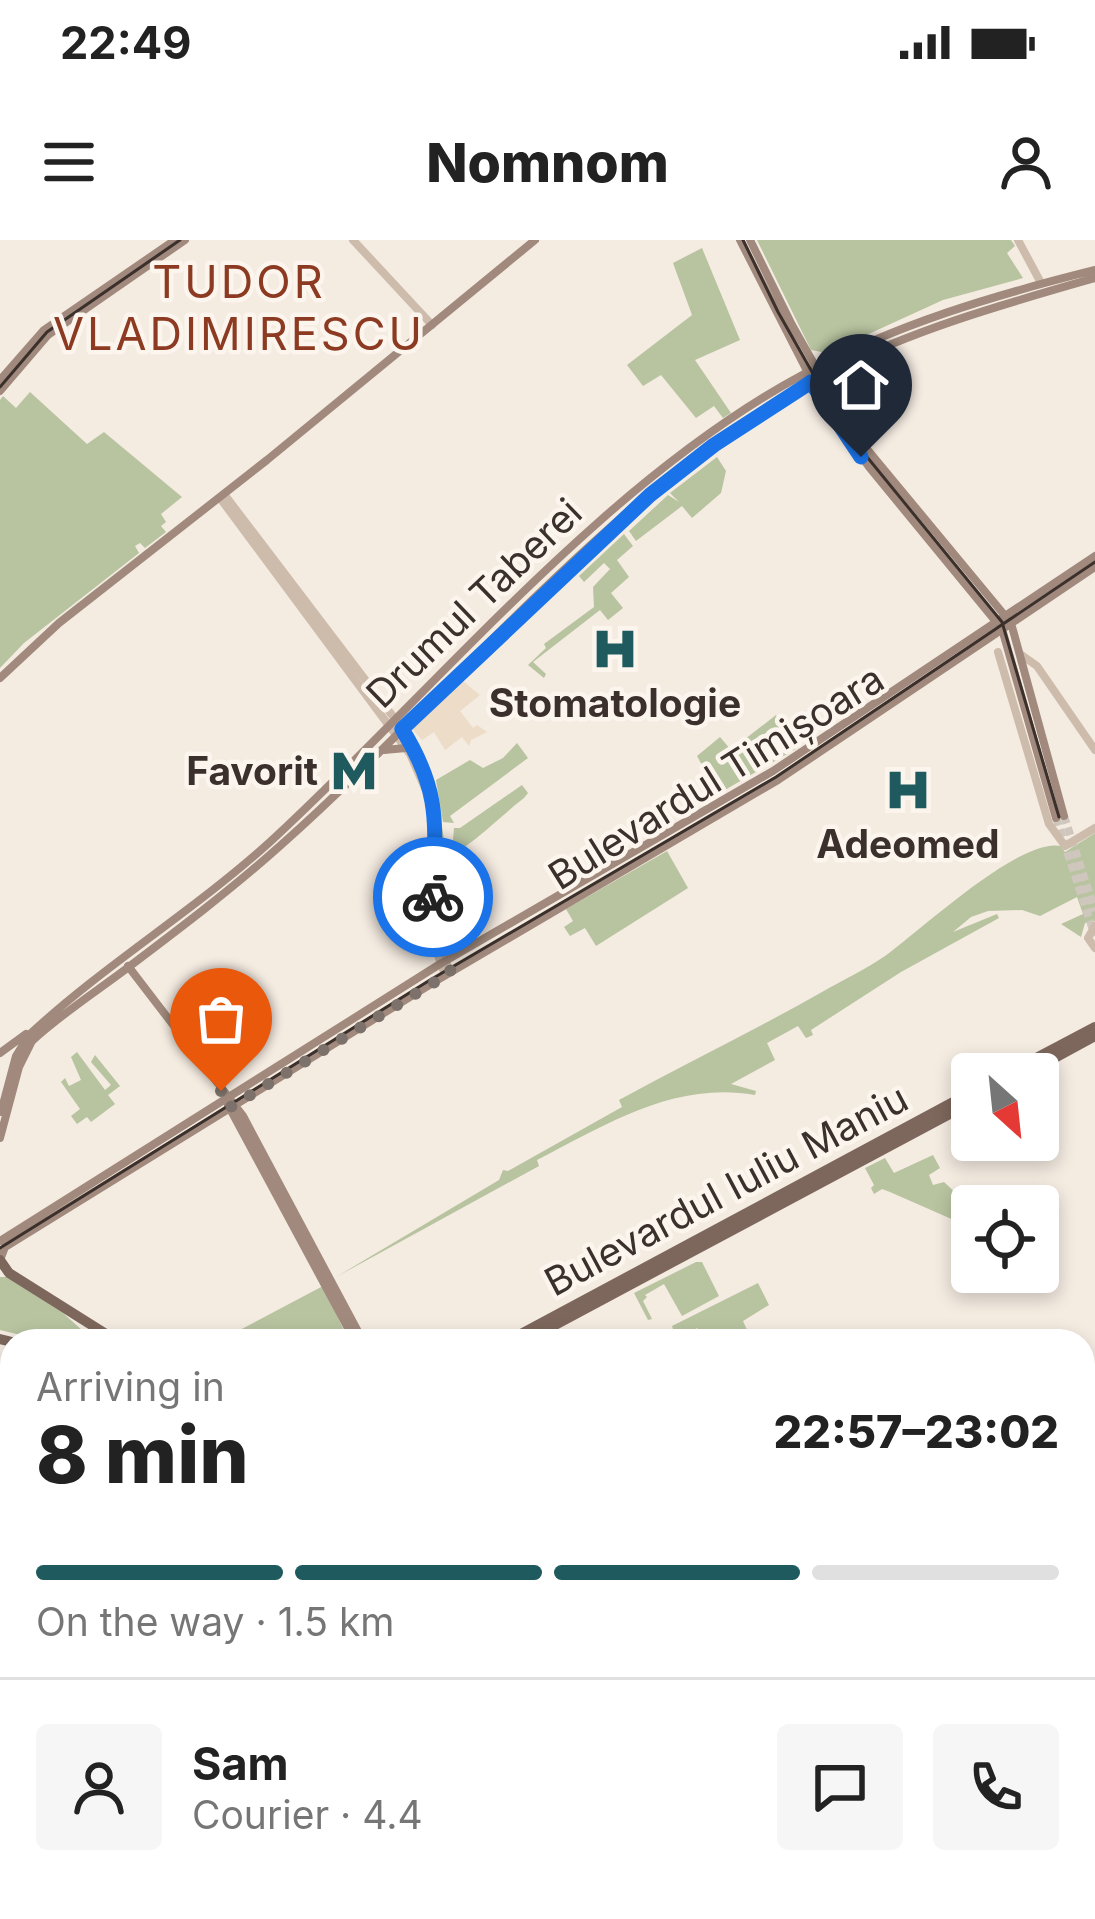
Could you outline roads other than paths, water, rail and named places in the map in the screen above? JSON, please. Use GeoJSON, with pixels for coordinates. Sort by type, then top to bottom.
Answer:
{"type":"FeatureCollection","features":[{"type":"Feature","properties":{"kind":"main road"},"geometry":{"type":"LineString","coordinates":[[0,380],[44,334],[175,240]]}},
{"type":"Feature","properties":{"kind":"main road"},"geometry":{"type":"LineString","coordinates":[[0,391],[44,334],[185,240]]}},
{"type":"Feature","properties":{"kind":"main road"},"geometry":{"type":"LineString","coordinates":[[0,678],[46,634],[222,496],[532,240]]}},
{"type":"Feature","properties":{"kind":"main road"},"geometry":{"type":"LineString","coordinates":[[740,240],[808,378],[861,457],[1004,622],[1012,665],[1060,817],[1020,654],[1004,622],[871,457],[819,372],[750,240]]}},
{"type":"Feature","properties":{"kind":"main road","name":"Drumul Taberei"},"geometry":{"type":"LineString","coordinates":[[819,372],[963,315],[1095,274]]}},
{"type":"Feature","properties":{"kind":"main road","name":"Drumul Taberei"},"geometry":{"type":"LineString","coordinates":[[275,843],[392,722],[596,527],[646,482],[760,400],[961,306],[1041,283],[1095,274]]}},
{"type":"Feature","properties":{"kind":"main road","name":"Drumul Taberei"},"geometry":{"type":"LineString","coordinates":[[0,1138],[22,1050],[40,1033],[275,843],[654,492],[808,378]]}},
{"type":"Feature","properties":{"kind":"main road"},"geometry":{"type":"LineString","coordinates":[[760,400],[767,403],[767,410]]}},
{"type":"Feature","properties":{"kind":"main road"},"geometry":{"type":"LineString","coordinates":[[646,482],[654,492]]}},
{"type":"Feature","properties":{"kind":"main road"},"geometry":{"type":"LineString","coordinates":[[596,527],[604,536]]}},
{"type":"Feature","properties":{"kind":"main road","name":"Bulevardul Timișoara"},"geometry":{"type":"LineString","coordinates":[[722,808],[1093,562]]}},
{"type":"Feature","properties":{"kind":"main road","name":"Bulevardul Timișoara"},"geometry":{"type":"LineString","coordinates":[[0,1241],[245,1098],[519,926],[834,745],[973,650],[1004,622]]}},
{"type":"Feature","properties":{"kind":"main road"},"geometry":{"type":"LineString","coordinates":[[485,633],[493,642]]}},
{"type":"Feature","properties":{"kind":"main road"},"geometry":{"type":"LineString","coordinates":[[422,693],[430,702]]}},
{"type":"Feature","properties":{"kind":"main road"},"geometry":{"type":"LineString","coordinates":[[377,753],[406,748]]}},
{"type":"Feature","properties":{"kind":"main road","name":"Bulevardul Timișoara"},"geometry":{"type":"LineString","coordinates":[[0,1260],[5,1247],[442,963],[519,926]]}},
{"type":"Feature","properties":{"kind":"main road"},"geometry":{"type":"LineString","coordinates":[[126,964],[230,1104],[352,1329]]}},
{"type":"Feature","properties":{"kind":"main road","name":"Drumul Taberei"},"geometry":{"type":"LineString","coordinates":[[0,1118],[22,1050],[46,1019],[76,1001]]}},
{"type":"Feature","properties":{"kind":"main road"},"geometry":{"type":"LineString","coordinates":[[0,1053],[46,1019]]}},
{"type":"Feature","properties":{"kind":"main road"},"geometry":{"type":"LineString","coordinates":[[1046,1053],[1095,1027]]}},
{"type":"Feature","properties":{"kind":"main road"},"geometry":{"type":"LineString","coordinates":[[1059,1056],[1095,1036]]}},
{"type":"Feature","properties":{"kind":"main road"},"geometry":{"type":"LineString","coordinates":[[0,1053],[22,1050]]}},
{"type":"Feature","properties":{"kind":"main road"},"geometry":{"type":"LineString","coordinates":[[243,1116],[245,1098]]}},
{"type":"Feature","properties":{"kind":"main road"},"geometry":{"type":"LineString","coordinates":[[230,1104],[243,1116],[353,1329]]}},
{"type":"Feature","properties":{"kind":"main road","name":"Bulevardul Iuliu Maniu"},"geometry":{"type":"LineString","coordinates":[[545,1329],[951,1104]]}},
{"type":"Feature","properties":{"kind":"main road","name":"Bulevardul Iuliu Maniu"},"geometry":{"type":"LineString","coordinates":[[532,1329],[951,1113]]}},
{"type":"Feature","properties":{"kind":"main road"},"geometry":{"type":"LineString","coordinates":[[0,1229],[15,1232]]}},
{"type":"Feature","properties":{"kind":"main road"},"geometry":{"type":"LineString","coordinates":[[0,1260],[5,1273],[98,1329]]}},
{"type":"Feature","properties":{"kind":"main road"},"geometry":{"type":"LineString","coordinates":[[66,1309],[88,1329]]}},
{"type":"Feature","properties":{"kind":"street"},"geometry":{"type":"LineString","coordinates":[[353,240],[432,325]]}},
{"type":"Feature","properties":{"kind":"street"},"geometry":{"type":"LineString","coordinates":[[1018,240],[1041,283]]}},
{"type":"Feature","properties":{"kind":"street"},"geometry":{"type":"LineString","coordinates":[[222,496],[419,758],[434,796],[433,919],[442,963]]}},
{"type":"Feature","properties":{"kind":"street"},"geometry":{"type":"LineString","coordinates":[[973,650],[988,646],[998,652],[1012,665],[1007,680]]}},
{"type":"Feature","properties":{"kind":"street"},"geometry":{"type":"LineString","coordinates":[[998,652],[1054,833],[1067,846],[1095,828]]}},
{"type":"Feature","properties":{"kind":"street"},"geometry":{"type":"LineString","coordinates":[[1020,654],[1035,664],[1095,750]]}},
{"type":"Feature","properties":{"kind":"street"},"geometry":{"type":"LineString","coordinates":[[1030,692],[1032,674],[1046,680]]}},
{"type":"Feature","properties":{"kind":"street"},"geometry":{"type":"LineString","coordinates":[[399,732],[430,803],[428,917],[448,973]]}},
{"type":"Feature","properties":{"kind":"street"},"geometry":{"type":"LineString","coordinates":[[1095,926],[1088,935],[1095,948]]}},
{"type":"Feature","properties":{"kind":"tunnel"},"geometry":{"type":"LineString","coordinates":[[1064,816],[1095,911]]}},
{"type":"Feature","properties":{"kind":"tunnel"},"geometry":{"type":"LineString","coordinates":[[1056,818],[1095,936]]}},
{"type":"Feature","properties":{"kind":"tram line"},"geometry":{"type":"LineString","coordinates":[[0,387],[47,332],[180,240]]}},
{"type":"Feature","properties":{"kind":"tram line"},"geometry":{"type":"LineString","coordinates":[[743,240],[845,430],[1002,622],[1059,817]]}},
{"type":"Feature","properties":{"kind":"tram line"},"geometry":{"type":"LineString","coordinates":[[0,1248],[430,980],[776,777],[1095,562]]}},
{"type":"Feature","properties":{"kind":"place","name":"Stomatologie"},"geometry":{"type":"Point","coordinates":[615,649]}},
{"type":"Feature","properties":{"kind":"place","name":"Favorit"},"geometry":{"type":"Point","coordinates":[354,771]}},
{"type":"Feature","properties":{"kind":"place","name":"Adeomed"},"geometry":{"type":"Point","coordinates":[908,790]}},
{"type":"Feature","properties":{"kind":"district","name":"TUDOR VLADIMIRESCU"},"geometry":{"type":"Point","coordinates":[239,308]}}]}
